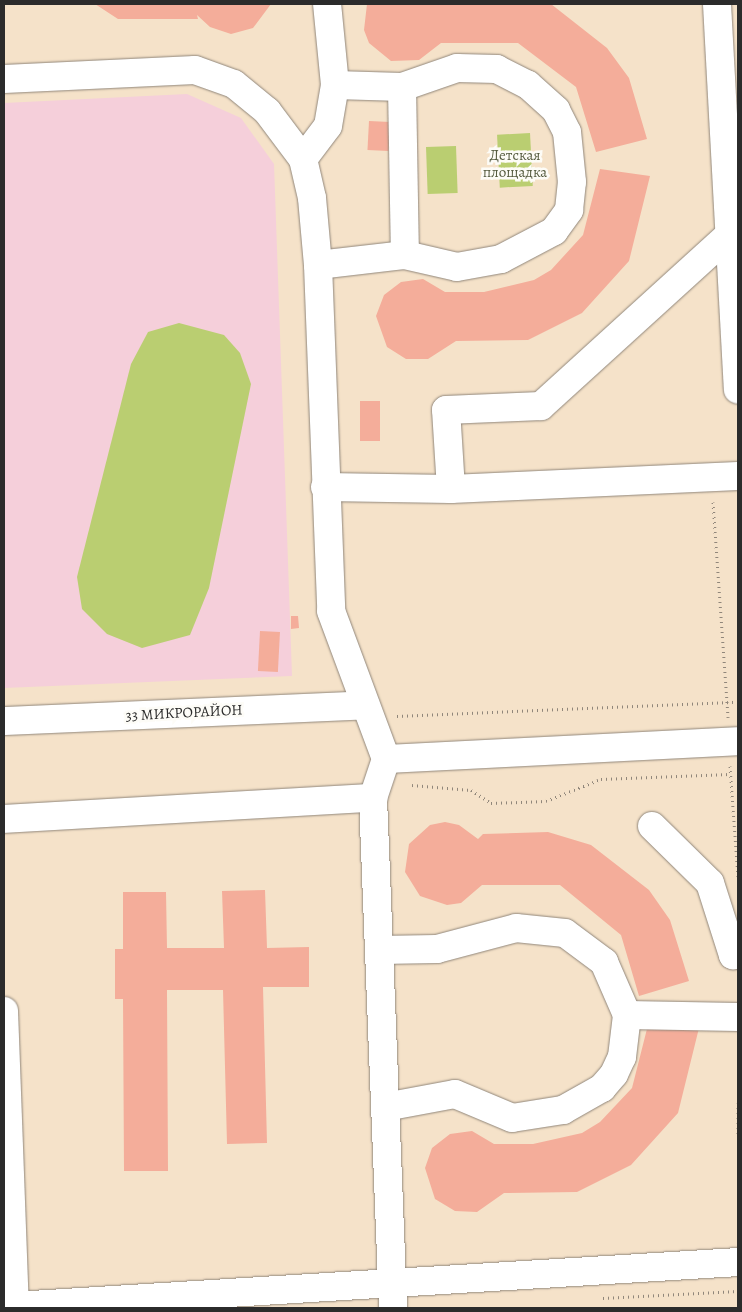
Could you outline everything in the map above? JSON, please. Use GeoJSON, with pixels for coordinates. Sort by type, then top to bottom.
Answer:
{"type":"FeatureCollection","features":[{"type":"Feature","properties":{"kind":"street"},"geometry":{"type":"LineString","coordinates":[[303,159],[328,126],[335,84],[327,4]]}},
{"type":"Feature","properties":{"kind":"street"},"geometry":{"type":"LineString","coordinates":[[716,4],[738,389]]}},
{"type":"Feature","properties":{"kind":"street"},"geometry":{"type":"LineString","coordinates":[[318,265],[405,255],[456,267],[501,259],[531,246],[554,231],[569,210],[573,159],[568,132],[556,110],[528,85],[497,69],[458,68],[402,86],[335,84]]}},
{"type":"Feature","properties":{"kind":"street"},"geometry":{"type":"LineString","coordinates":[[4,79],[195,70],[234,84],[266,111],[303,159],[312,198],[318,265],[331,611],[368,713],[397,757]]}},
{"type":"Feature","properties":{"kind":"street"},"geometry":{"type":"LineString","coordinates":[[402,86],[405,255]]}},
{"type":"Feature","properties":{"kind":"street"},"geometry":{"type":"LineString","coordinates":[[451,489],[446,410],[541,406],[730,234]]}},
{"type":"Feature","properties":{"kind":"street"},"geometry":{"type":"LineString","coordinates":[[325,487],[451,489],[738,476]]}},
{"type":"Feature","properties":{"kind":"street","name":"33 МИКРОРАЙОН"},"geometry":{"type":"LineString","coordinates":[[4,721],[368,713]]}},
{"type":"Feature","properties":{"kind":"street"},"geometry":{"type":"LineString","coordinates":[[397,757],[733,741]]}},
{"type":"Feature","properties":{"kind":"street"},"geometry":{"type":"LineString","coordinates":[[392,1296],[373,798],[397,757]]}},
{"type":"Feature","properties":{"kind":"street"},"geometry":{"type":"LineString","coordinates":[[4,819],[373,798]]}},
{"type":"Feature","properties":{"kind":"street"},"geometry":{"type":"LineString","coordinates":[[652,826],[710,884],[733,954],[738,955]]}},
{"type":"Feature","properties":{"kind":"street"},"geometry":{"type":"LineString","coordinates":[[379,950],[437,949],[516,928],[565,933],[604,962],[627,1015],[622,1057],[614,1074],[602,1088],[563,1110],[512,1118],[455,1094],[385,1107]]}},
{"type":"Feature","properties":{"kind":"street"},"geometry":{"type":"LineString","coordinates":[[4,1011],[15,1307],[392,1296],[738,1262]]}},
{"type":"Feature","properties":{"kind":"street"},"geometry":{"type":"LineString","coordinates":[[627,1015],[738,1017]]}},
{"type":"Feature","properties":{"kind":"path"},"geometry":{"type":"LineString","coordinates":[[694,478],[712,500],[728,703],[733,741],[730,774],[738,877]]}},
{"type":"Feature","properties":{"kind":"path"},"geometry":{"type":"LineString","coordinates":[[368,713],[388,716],[738,702]]}},
{"type":"Feature","properties":{"kind":"path"},"geometry":{"type":"LineString","coordinates":[[397,757],[404,784],[471,790],[491,803],[546,801],[601,779],[730,774]]}},
{"type":"Feature","properties":{"kind":"path"},"geometry":{"type":"LineString","coordinates":[[738,1103],[738,1135]]}},
{"type":"Feature","properties":{"kind":"shaded area"},"geometry":{"type":"Polygon","coordinates":[[[187,94],[241,118],[274,164],[292,676],[4,688],[4,103],[187,94]]]}},
{"type":"Feature","properties":{"kind":"green space","name":"Детская площадка"},"geometry":{"type":"Polygon","coordinates":[[[530,133],[533,186],[500,188],[497,135],[530,133]]]}},
{"type":"Feature","properties":{"kind":"green space"},"geometry":{"type":"Polygon","coordinates":[[[456,146],[458,193],[428,194],[426,147],[456,146]]]}},
{"type":"Feature","properties":{"kind":"green space"},"geometry":{"type":"Polygon","coordinates":[[[179,323],[224,335],[240,353],[251,384],[209,588],[190,635],[142,648],[107,634],[82,609],[77,577],[131,364],[148,332],[179,323]]]}},
{"type":"Feature","properties":{"kind":"building"},"geometry":{"type":"Polygon","coordinates":[[[95,4],[271,4],[253,28],[231,34],[210,27],[197,15],[198,19],[118,19],[95,4]]]}},
{"type":"Feature","properties":{"kind":"building"},"geometry":{"type":"Polygon","coordinates":[[[367,4],[551,4],[607,48],[629,78],[647,139],[596,152],[576,87],[518,43],[441,43],[419,60],[391,61],[369,43],[364,30],[367,4]]]}},
{"type":"Feature","properties":{"kind":"building"},"geometry":{"type":"Polygon","coordinates":[[[369,121],[390,122],[388,151],[367,150],[369,121]]]}},
{"type":"Feature","properties":{"kind":"building"},"geometry":{"type":"Polygon","coordinates":[[[600,169],[650,176],[629,261],[582,313],[528,340],[456,341],[428,359],[406,359],[387,347],[376,316],[384,295],[401,282],[423,279],[445,292],[484,292],[534,280],[551,270],[583,235],[600,169]]]}},
{"type":"Feature","properties":{"kind":"building"},"geometry":{"type":"Polygon","coordinates":[[[360,401],[380,401],[380,441],[360,441],[360,401]]]}},
{"type":"Feature","properties":{"kind":"building"},"geometry":{"type":"Polygon","coordinates":[[[291,616],[298,616],[299,628],[291,629],[291,616]]]}},
{"type":"Feature","properties":{"kind":"building"},"geometry":{"type":"Polygon","coordinates":[[[260,631],[280,632],[278,672],[258,671],[260,631]]]}},
{"type":"Feature","properties":{"kind":"building"},"geometry":{"type":"Polygon","coordinates":[[[445,822],[459,825],[478,839],[483,834],[548,832],[591,845],[649,890],[670,920],[689,981],[639,996],[621,935],[560,885],[482,885],[461,903],[447,905],[420,896],[405,872],[409,844],[430,825],[445,822]]]}},
{"type":"Feature","properties":{"kind":"building"},"geometry":{"type":"Polygon","coordinates":[[[265,890],[267,948],[309,947],[309,987],[263,987],[267,1143],[227,1144],[223,990],[167,990],[168,1171],[124,1171],[123,999],[115,999],[115,949],[123,949],[123,892],[166,892],[167,948],[224,948],[222,891],[265,890]]]}},
{"type":"Feature","properties":{"kind":"building"},"geometry":{"type":"Polygon","coordinates":[[[649,1021],[699,1028],[678,1113],[631,1165],[577,1192],[504,1193],[477,1212],[455,1211],[435,1199],[425,1168],[432,1148],[450,1134],[472,1131],[494,1144],[533,1144],[582,1133],[600,1122],[632,1088],[649,1021]]]}}]}
